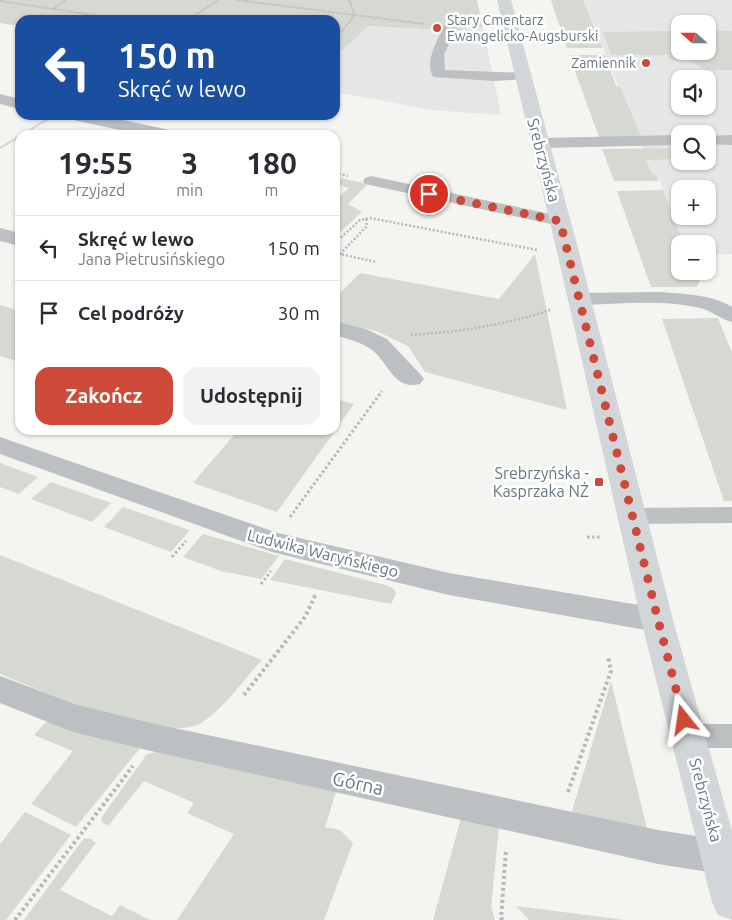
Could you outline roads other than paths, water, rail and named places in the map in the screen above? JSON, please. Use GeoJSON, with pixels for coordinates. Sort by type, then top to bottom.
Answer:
{"type":"FeatureCollection","features":[{"type":"Feature","properties":{"kind":"main road","name":"Srebrzyńska"},"geometry":{"type":"LineString","coordinates":[[504,0],[658,620],[732,902]]}},
{"type":"Feature","properties":{"kind":"street"},"geometry":{"type":"LineString","coordinates":[[0,100],[15,103]]}},
{"type":"Feature","properties":{"kind":"street"},"geometry":{"type":"LineString","coordinates":[[97,120],[144,130]]}},
{"type":"Feature","properties":{"kind":"street"},"geometry":{"type":"LineString","coordinates":[[0,234],[15,238]]}},
{"type":"Feature","properties":{"kind":"street"},"geometry":{"type":"LineString","coordinates":[[340,329],[371,338],[391,355],[407,377]]}},
{"type":"Feature","properties":{"kind":"street","name":"Ludwika Waryńskiego"},"geometry":{"type":"LineString","coordinates":[[0,445],[272,542],[449,584],[658,620]]}},
{"type":"Feature","properties":{"kind":"street","name":"Górna"},"geometry":{"type":"LineString","coordinates":[[0,689],[73,718],[155,738],[508,816],[658,847],[720,857]]}},
{"type":"Feature","properties":{"kind":"lane"},"geometry":{"type":"LineString","coordinates":[[449,26],[445,40],[437,54],[438,74],[494,77],[522,76]]}},
{"type":"Feature","properties":{"kind":"lane"},"geometry":{"type":"LineString","coordinates":[[540,143],[671,140]]}},
{"type":"Feature","properties":{"kind":"lane"},"geometry":{"type":"LineString","coordinates":[[716,140],[732,140]]}},
{"type":"Feature","properties":{"kind":"lane"},"geometry":{"type":"LineString","coordinates":[[371,181],[560,221]]}},
{"type":"Feature","properties":{"kind":"lane"},"geometry":{"type":"LineString","coordinates":[[579,299],[688,300],[718,306],[732,316]]}},
{"type":"Feature","properties":{"kind":"lane"},"geometry":{"type":"LineString","coordinates":[[632,516],[732,515]]}},
{"type":"Feature","properties":{"kind":"lane"},"geometry":{"type":"LineString","coordinates":[[689,736],[732,736]]}},
{"type":"Feature","properties":{"kind":"place","name":"Stary Cmentarz Ewangelicko-Augsburski"},"geometry":{"type":"Point","coordinates":[437,28]}},
{"type":"Feature","properties":{"kind":"place","name":"Zamiennik"},"geometry":{"type":"Point","coordinates":[646,63]}},
{"type":"Feature","properties":{"kind":"place","name":"Srebrzyńska - Kasprzaka NŻ"},"geometry":{"type":"Point","coordinates":[599,482]}}]}
